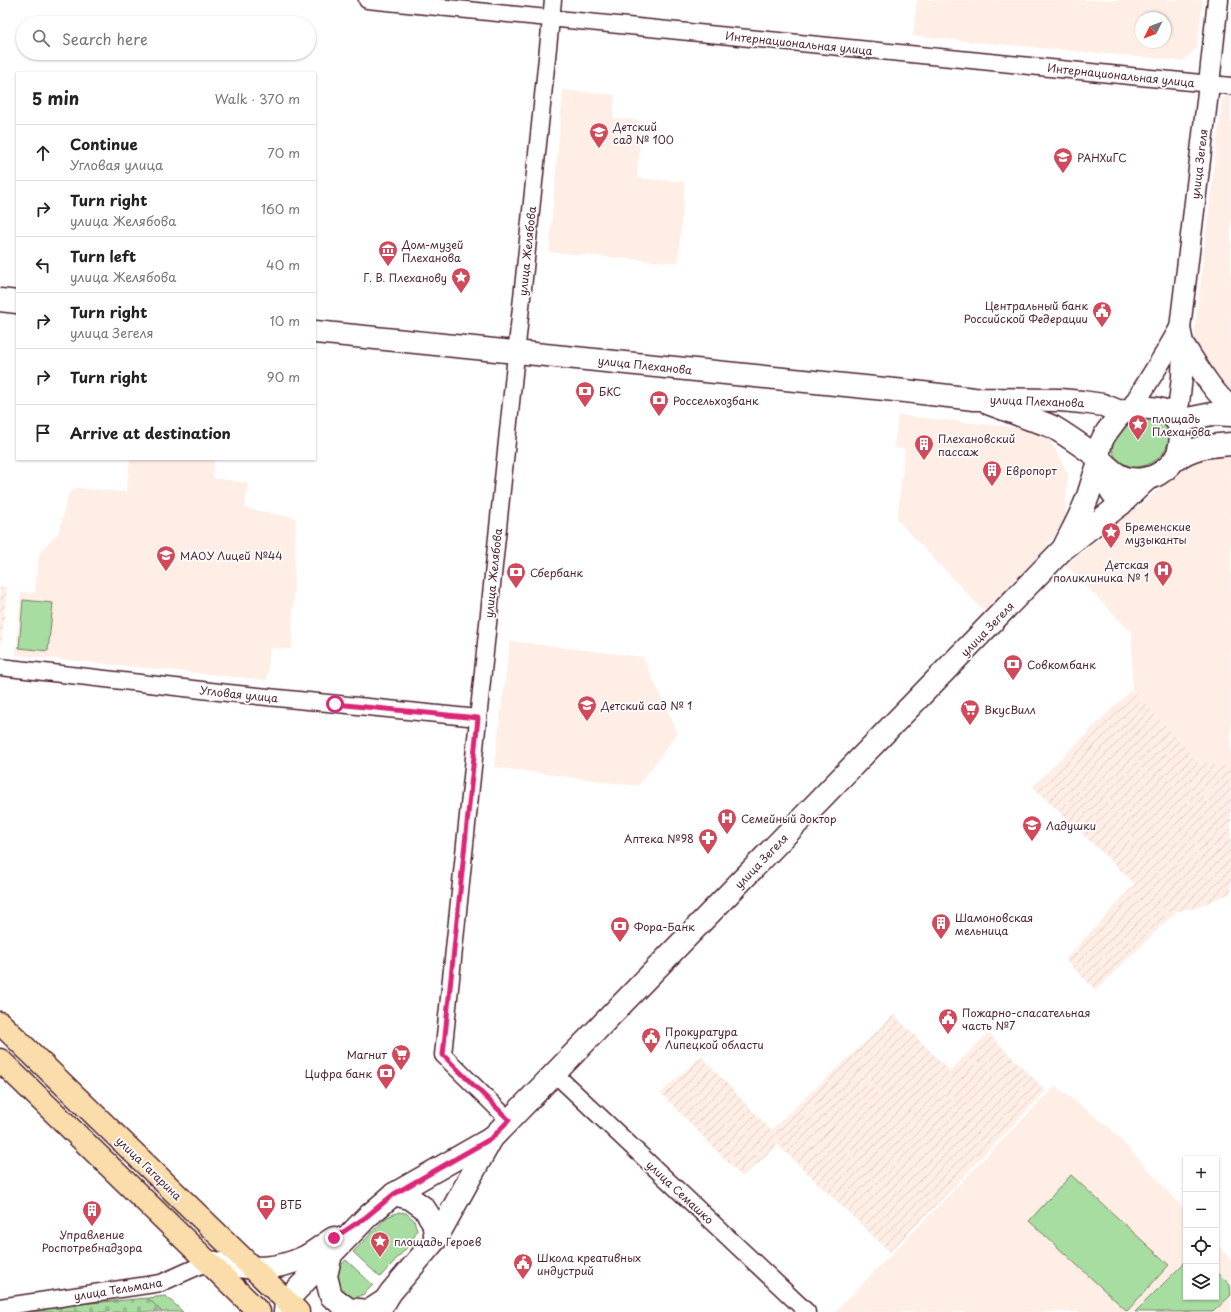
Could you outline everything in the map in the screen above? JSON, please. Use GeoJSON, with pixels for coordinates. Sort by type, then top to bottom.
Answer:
{"type":"FeatureCollection","features":[{"type":"Feature","properties":{"kind":"main road"},"geometry":{"type":"LineString","coordinates":[[0,300],[16,302]]}},
{"type":"Feature","properties":{"kind":"main road","name":"улица Плеханова"},"geometry":{"type":"LineString","coordinates":[[316,332],[905,390],[974,399],[1060,400],[1082,402],[1127,411]]}},
{"type":"Feature","properties":{"kind":"main road","name":"улица Плеханова"},"geometry":{"type":"LineString","coordinates":[[974,399],[1051,426],[1071,438],[1100,460]]}},
{"type":"Feature","properties":{"kind":"main road"},"geometry":{"type":"LineString","coordinates":[[1121,504],[1111,492],[1105,479],[1099,453],[1102,440],[1111,426],[1127,411],[1144,407],[1163,410],[1170,413],[1176,419],[1181,434],[1178,453],[1175,460]]}},
{"type":"Feature","properties":{"kind":"main road"},"geometry":{"type":"LineString","coordinates":[[1176,419],[1212,414],[1231,415]]}},
{"type":"Feature","properties":{"kind":"main road"},"geometry":{"type":"LineString","coordinates":[[1100,460],[1110,469],[1124,477],[1132,479],[1148,478],[1162,472],[1188,451],[1202,446],[1231,444]]}},
{"type":"Feature","properties":{"kind":"main road","name":"улица Зегеля"},"geometry":{"type":"LineString","coordinates":[[1062,550],[1081,514],[1100,460]]}},
{"type":"Feature","properties":{"kind":"main road","name":"улица Зегеля"},"geometry":{"type":"LineString","coordinates":[[492,1138],[1062,550],[1121,504],[1148,478]]}},
{"type":"Feature","properties":{"kind":"main road","name":"улица Гагарина"},"geometry":{"type":"LineString","coordinates":[[0,1023],[253,1269],[290,1308]]}},
{"type":"Feature","properties":{"kind":"main road"},"geometry":{"type":"LineString","coordinates":[[0,1060],[259,1312]]}},
{"type":"Feature","properties":{"kind":"main road"},"geometry":{"type":"LineString","coordinates":[[208,1262],[253,1269],[275,1267],[305,1257],[366,1217],[394,1194],[492,1138]]}},
{"type":"Feature","properties":{"kind":"main road"},"geometry":{"type":"LineString","coordinates":[[331,1254],[326,1276],[331,1296],[348,1309],[369,1311],[382,1306],[436,1239],[492,1138]]}},
{"type":"Feature","properties":{"kind":"main road"},"geometry":{"type":"LineString","coordinates":[[394,1194],[410,1198],[424,1208],[433,1222],[436,1239]]}},
{"type":"Feature","properties":{"kind":"main road"},"geometry":{"type":"LineString","coordinates":[[290,1308],[331,1254],[366,1217]]}},
{"type":"Feature","properties":{"kind":"street","name":"Интернациональная улица"},"geometry":{"type":"LineString","coordinates":[[367,0],[1231,86]]}},
{"type":"Feature","properties":{"kind":"street","name":"улица Желябова"},"geometry":{"type":"LineString","coordinates":[[509,1120],[443,1055],[553,0]]}},
{"type":"Feature","properties":{"kind":"street","name":"улица Зегеля"},"geometry":{"type":"LineString","coordinates":[[1176,419],[1182,377],[1182,336],[1218,0]]}},
{"type":"Feature","properties":{"kind":"street","name":"улица Зегеля"},"geometry":{"type":"LineString","coordinates":[[1127,411],[1162,360],[1182,336]]}},
{"type":"Feature","properties":{"kind":"street"},"geometry":{"type":"LineString","coordinates":[[1182,336],[1202,373],[1231,406]]}},
{"type":"Feature","properties":{"kind":"street","name":"Угловая улица"},"geometry":{"type":"LineString","coordinates":[[0,667],[228,693],[478,718]]}},
{"type":"Feature","properties":{"kind":"street","name":"улица Семашко"},"geometry":{"type":"LineString","coordinates":[[554,1073],[807,1312]]}},
{"type":"Feature","properties":{"kind":"street","name":"улица Тельмана"},"geometry":{"type":"LineString","coordinates":[[0,1307],[161,1283],[208,1262]]}},
{"type":"Feature","properties":{"kind":"shaded area"},"geometry":{"type":"Polygon","coordinates":[[[917,0],[1203,0],[1197,48],[1183,61],[913,36],[917,0]]]}},
{"type":"Feature","properties":{"kind":"shaded area","name":"Детский сад № 100"},"geometry":{"type":"Polygon","coordinates":[[[563,90],[615,95],[613,118],[642,121],[637,178],[685,182],[678,263],[549,252],[563,90]]]}},
{"type":"Feature","properties":{"kind":"shaded area"},"geometry":{"type":"Polygon","coordinates":[[[1231,91],[1231,397],[1193,347],[1222,99],[1231,91]]]}},
{"type":"Feature","properties":{"kind":"shaded area"},"geometry":{"type":"Polygon","coordinates":[[[898,415],[1028,429],[1050,440],[1068,474],[1065,520],[1043,551],[984,611],[897,520],[905,449],[894,448],[898,415]]]}},
{"type":"Feature","properties":{"kind":"shaded area"},"geometry":{"type":"Polygon","coordinates":[[[1231,450],[1231,767],[1198,762],[1132,689],[1132,633],[1066,565],[1205,452],[1231,450]]]}},
{"type":"Feature","properties":{"kind":"shaded area","name":"МАОУ Лицей №44"},"geometry":{"type":"Polygon","coordinates":[[[130,460],[214,460],[213,478],[248,483],[245,508],[296,518],[292,649],[270,648],[267,680],[16,655],[21,592],[35,593],[39,553],[59,532],[68,495],[74,488],[126,492],[130,460]]]}},
{"type":"Feature","properties":{"kind":"shaded area"},"geometry":{"type":"Polygon","coordinates":[[[0,587],[7,588],[0,656],[0,587]]]}},
{"type":"Feature","properties":{"kind":"shaded area","name":"Детский сад № 1"},"geometry":{"type":"Polygon","coordinates":[[[510,641],[643,657],[678,733],[638,786],[494,767],[510,641]]]}},
{"type":"Feature","properties":{"kind":"shaded area"},"geometry":{"type":"Polygon","coordinates":[[[1132,689],[1198,762],[1231,767],[1231,893],[1195,908],[1177,911],[1096,990],[1065,960],[1135,884],[1033,787],[1132,689]]]}},
{"type":"Feature","properties":{"kind":"shaded area"},"geometry":{"type":"Polygon","coordinates":[[[894,1015],[950,1071],[988,1033],[1046,1091],[890,1252],[778,1145],[742,1177],[661,1093],[701,1056],[771,1130],[894,1015]]]}},
{"type":"Feature","properties":{"kind":"shaded area"},"geometry":{"type":"Polygon","coordinates":[[[1055,1086],[1111,1129],[1183,1208],[1183,1300],[1219,1300],[1219,1246],[1231,1260],[1231,1312],[835,1312],[1055,1086]]]}},
{"type":"Feature","properties":{"kind":"green space"},"geometry":{"type":"Polygon","coordinates":[[[1145,419],[1157,421],[1166,427],[1169,435],[1168,445],[1162,454],[1154,461],[1144,466],[1132,466],[1121,462],[1116,458],[1112,449],[1114,439],[1124,426],[1134,421],[1145,419]]]}},
{"type":"Feature","properties":{"kind":"green space"},"geometry":{"type":"Polygon","coordinates":[[[23,600],[53,603],[48,651],[19,648],[23,600]]]}},
{"type":"Feature","properties":{"kind":"green space"},"geometry":{"type":"Polygon","coordinates":[[[1071,1175],[1169,1265],[1127,1311],[1029,1221],[1071,1175]]]}},
{"type":"Feature","properties":{"kind":"green space"},"geometry":{"type":"Polygon","coordinates":[[[399,1212],[406,1213],[414,1220],[417,1230],[412,1242],[380,1277],[353,1252],[387,1217],[399,1212]]]}},
{"type":"Feature","properties":{"kind":"green space"},"geometry":{"type":"Polygon","coordinates":[[[346,1260],[373,1285],[364,1294],[351,1300],[335,1291],[337,1269],[346,1260]]]}},
{"type":"Feature","properties":{"kind":"green space"},"geometry":{"type":"Polygon","coordinates":[[[1183,1264],[1183,1300],[1219,1300],[1219,1274],[1230,1285],[1231,1295],[1213,1312],[1135,1312],[1183,1264]]]}},
{"type":"Feature","properties":{"kind":"green space"},"geometry":{"type":"Polygon","coordinates":[[[166,1296],[183,1312],[162,1312],[148,1298],[166,1296]]]}},
{"type":"Feature","properties":{"kind":"green space"},"geometry":{"type":"Polygon","coordinates":[[[148,1298],[162,1312],[0,1312],[0,1311],[148,1298]]]}},
{"type":"Feature","properties":{"kind":"place","name":"Детский сад № 100"},"geometry":{"type":"Point","coordinates":[599,149]}},
{"type":"Feature","properties":{"kind":"place","name":"РАНХиГС"},"geometry":{"type":"Point","coordinates":[1063,174]}},
{"type":"Feature","properties":{"kind":"place","name":"Дом-музей Плеханова"},"geometry":{"type":"Point","coordinates":[388,267]}},
{"type":"Feature","properties":{"kind":"place","name":"Г. В. Плеханову"},"geometry":{"type":"Point","coordinates":[461,294]}},
{"type":"Feature","properties":{"kind":"place","name":"Центральный банк Российской Федерации"},"geometry":{"type":"Point","coordinates":[1102,328]}},
{"type":"Feature","properties":{"kind":"place","name":"БКС"},"geometry":{"type":"Point","coordinates":[585,408]}},
{"type":"Feature","properties":{"kind":"place","name":"Россельхозбанк"},"geometry":{"type":"Point","coordinates":[659,417]}},
{"type":"Feature","properties":{"kind":"place","name":"площадь Плеханова"},"geometry":{"type":"Point","coordinates":[1138,441]}},
{"type":"Feature","properties":{"kind":"place","name":"Плехановский пассаж"},"geometry":{"type":"Point","coordinates":[924,461]}},
{"type":"Feature","properties":{"kind":"place","name":"Европорт"},"geometry":{"type":"Point","coordinates":[992,487]}},
{"type":"Feature","properties":{"kind":"place","name":"Бременские музыканты"},"geometry":{"type":"Point","coordinates":[1111,549]}},
{"type":"Feature","properties":{"kind":"place","name":"МАОУ Лицей №44"},"geometry":{"type":"Point","coordinates":[166,572]}},
{"type":"Feature","properties":{"kind":"place","name":"Детская поликлиника № 1"},"geometry":{"type":"Point","coordinates":[1163,587]}},
{"type":"Feature","properties":{"kind":"place","name":"Сбербанк"},"geometry":{"type":"Point","coordinates":[516,589]}},
{"type":"Feature","properties":{"kind":"place","name":"Совкомбанк"},"geometry":{"type":"Point","coordinates":[1013,681]}},
{"type":"Feature","properties":{"kind":"place","name":"Детский сад № 1"},"geometry":{"type":"Point","coordinates":[587,722]}},
{"type":"Feature","properties":{"kind":"place","name":"ВкусВилл"},"geometry":{"type":"Point","coordinates":[970,726]}},
{"type":"Feature","properties":{"kind":"place","name":"Семейный доктор"},"geometry":{"type":"Point","coordinates":[727,835]}},
{"type":"Feature","properties":{"kind":"place","name":"Ладушки"},"geometry":{"type":"Point","coordinates":[1032,842]}},
{"type":"Feature","properties":{"kind":"place","name":"Аптека №98"},"geometry":{"type":"Point","coordinates":[708,855]}},
{"type":"Feature","properties":{"kind":"place","name":"Шамоновская мельница"},"geometry":{"type":"Point","coordinates":[941,940]}},
{"type":"Feature","properties":{"kind":"place","name":"Фора-Банк"},"geometry":{"type":"Point","coordinates":[620,943]}},
{"type":"Feature","properties":{"kind":"place","name":"Пожарно-спасательная часть №7"},"geometry":{"type":"Point","coordinates":[948,1035]}},
{"type":"Feature","properties":{"kind":"place","name":"Прокуратура Липецкой области"},"geometry":{"type":"Point","coordinates":[651,1054]}},
{"type":"Feature","properties":{"kind":"place","name":"Магнит"},"geometry":{"type":"Point","coordinates":[401,1071]}},
{"type":"Feature","properties":{"kind":"place","name":"Цифра банк"},"geometry":{"type":"Point","coordinates":[386,1090]}},
{"type":"Feature","properties":{"kind":"place","name":"ВТБ"},"geometry":{"type":"Point","coordinates":[266,1221]}},
{"type":"Feature","properties":{"kind":"place","name":"Управление Роспотребнадзора"},"geometry":{"type":"Point","coordinates":[92,1227]}},
{"type":"Feature","properties":{"kind":"place","name":"площадь Героев"},"geometry":{"type":"Point","coordinates":[380,1258]}},
{"type":"Feature","properties":{"kind":"place","name":"Школа креативных индустрий"},"geometry":{"type":"Point","coordinates":[523,1280]}},
{"type":"Feature","properties":{"kind":"route"},"geometry":{"type":"LineString","coordinates":[[334,1238],[366,1217],[394,1194],[492,1138],[509,1120],[443,1055],[478,718],[335,704]]}}]}
